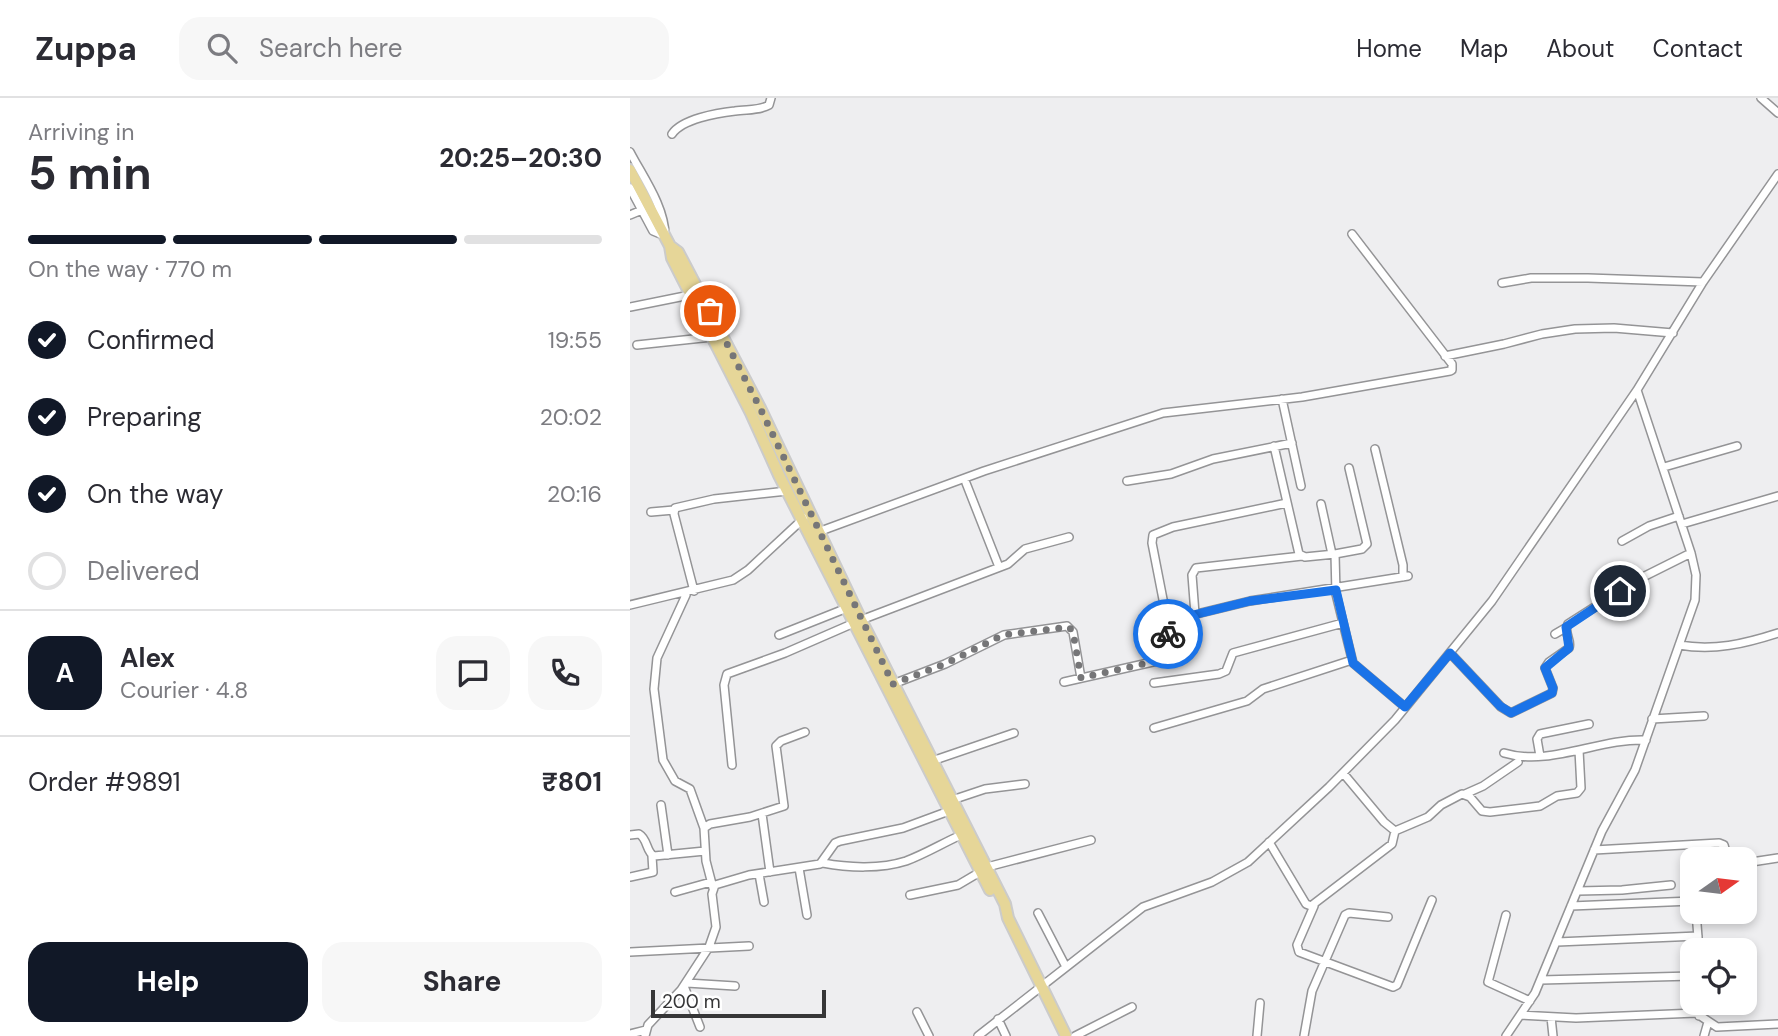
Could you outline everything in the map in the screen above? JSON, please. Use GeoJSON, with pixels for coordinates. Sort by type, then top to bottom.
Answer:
{"type":"FeatureCollection","features":[{"type":"Feature","properties":{"kind":"main road"},"geometry":{"type":"LineString","coordinates":[[630,170],[667,241],[690,295],[778,460]]}},
{"type":"Feature","properties":{"kind":"main road"},"geometry":{"type":"LineString","coordinates":[[667,241],[678,252],[699,290],[847,608],[858,622]]}},
{"type":"Feature","properties":{"kind":"main road"},"geometry":{"type":"LineString","coordinates":[[784,474],[787,491],[818,532],[858,622],[983,870]]}},
{"type":"Feature","properties":{"kind":"main road"},"geometry":{"type":"LineString","coordinates":[[865,636],[893,684],[928,762]]}},
{"type":"Feature","properties":{"kind":"main road"},"geometry":{"type":"LineString","coordinates":[[951,806],[961,835],[1005,904],[1008,918],[1066,1036]]}},
{"type":"Feature","properties":{"kind":"street"},"geometry":{"type":"LineString","coordinates":[[672,134],[686,122],[767,107],[771,98]]}},
{"type":"Feature","properties":{"kind":"street"},"geometry":{"type":"LineString","coordinates":[[1761,98],[1778,113]]}},
{"type":"Feature","properties":{"kind":"street"},"geometry":{"type":"LineString","coordinates":[[630,152],[660,211],[667,241]]}},
{"type":"Feature","properties":{"kind":"street"},"geometry":{"type":"LineString","coordinates":[[978,1036],[1143,907],[1229,874],[1248,862],[1343,773],[1405,707],[1492,601],[1637,390],[1703,282],[1778,175]]}},
{"type":"Feature","properties":{"kind":"street"},"geometry":{"type":"LineString","coordinates":[[630,189],[653,231],[667,241]]}},
{"type":"Feature","properties":{"kind":"street"},"geometry":{"type":"LineString","coordinates":[[630,215],[642,210]]}},
{"type":"Feature","properties":{"kind":"street"},"geometry":{"type":"LineString","coordinates":[[818,532],[984,471],[1157,415],[1282,400],[1450,371],[1453,367],[1445,355],[1352,234]]}},
{"type":"Feature","properties":{"kind":"street"},"geometry":{"type":"LineString","coordinates":[[1502,283],[1531,278],[1703,282]]}},
{"type":"Feature","properties":{"kind":"street"},"geometry":{"type":"LineString","coordinates":[[630,307],[690,295]]}},
{"type":"Feature","properties":{"kind":"street"},"geometry":{"type":"LineString","coordinates":[[1445,355],[1575,329],[1614,328],[1673,333]]}},
{"type":"Feature","properties":{"kind":"street"},"geometry":{"type":"LineString","coordinates":[[637,345],[712,337]]}},
{"type":"Feature","properties":{"kind":"street"},"geometry":{"type":"LineString","coordinates":[[1506,1036],[1541,980],[1594,850],[1635,770],[1695,600],[1696,575],[1691,553],[1637,390]]}},
{"type":"Feature","properties":{"kind":"street"},"geometry":{"type":"LineString","coordinates":[[1282,400],[1301,486]]}},
{"type":"Feature","properties":{"kind":"street"},"geometry":{"type":"LineString","coordinates":[[1127,481],[1171,474],[1213,459],[1292,443]]}},
{"type":"Feature","properties":{"kind":"street"},"geometry":{"type":"LineString","coordinates":[[1274,446],[1301,556]]}},
{"type":"Feature","properties":{"kind":"street"},"geometry":{"type":"LineString","coordinates":[[1664,467],[1737,446]]}},
{"type":"Feature","properties":{"kind":"street"},"geometry":{"type":"LineString","coordinates":[[1168,625],[1172,620],[1250,601],[1336,590],[1406,577],[1375,449]]}},
{"type":"Feature","properties":{"kind":"street"},"geometry":{"type":"LineString","coordinates":[[1195,614],[1192,575],[1196,568],[1362,549],[1367,544],[1349,468]]}},
{"type":"Feature","properties":{"kind":"street"},"geometry":{"type":"LineString","coordinates":[[966,483],[999,567]]}},
{"type":"Feature","properties":{"kind":"street"},"geometry":{"type":"LineString","coordinates":[[651,512],[674,510],[684,504],[787,491]]}},
{"type":"Feature","properties":{"kind":"street"},"geometry":{"type":"LineString","coordinates":[[1622,541],[1648,526],[1778,495]]}},
{"type":"Feature","properties":{"kind":"street"},"geometry":{"type":"LineString","coordinates":[[1064,682],[1166,659],[1170,654],[1168,625],[1152,543],[1153,535],[1173,527],[1287,503]]}},
{"type":"Feature","properties":{"kind":"street"},"geometry":{"type":"LineString","coordinates":[[1321,504],[1352,660],[1357,668],[1405,707]]}},
{"type":"Feature","properties":{"kind":"street"},"geometry":{"type":"LineString","coordinates":[[674,510],[694,591]]}},
{"type":"Feature","properties":{"kind":"street"},"geometry":{"type":"LineString","coordinates":[[630,605],[726,583],[739,577],[806,516]]}},
{"type":"Feature","properties":{"kind":"street"},"geometry":{"type":"LineString","coordinates":[[732,765],[724,685],[727,674],[1008,564],[1025,549],[1069,537]]}},
{"type":"Feature","properties":{"kind":"street"},"geometry":{"type":"LineString","coordinates":[[1555,634],[1637,580],[1691,553]]}},
{"type":"Feature","properties":{"kind":"street"},"geometry":{"type":"LineString","coordinates":[[630,1034],[645,1033],[685,984],[709,947],[716,927],[704,828],[690,789],[675,781],[663,760],[654,689],[657,658],[686,595]]}},
{"type":"Feature","properties":{"kind":"street"},"geometry":{"type":"LineString","coordinates":[[779,635],[847,608]]}},
{"type":"Feature","properties":{"kind":"street"},"geometry":{"type":"LineString","coordinates":[[1154,682],[1219,674],[1226,671],[1233,653],[1343,623]]}},
{"type":"Feature","properties":{"kind":"street"},"geometry":{"type":"LineString","coordinates":[[893,684],[945,664],[1003,635],[1067,626],[1073,632],[1081,678]]}},
{"type":"Feature","properties":{"kind":"street"},"geometry":{"type":"LineString","coordinates":[[1450,653],[1500,706],[1511,713],[1552,693],[1553,688],[1545,668],[1569,648],[1566,627]]}},
{"type":"Feature","properties":{"kind":"street"},"geometry":{"type":"LineString","coordinates":[[1679,645],[1701,649],[1728,647],[1778,633]]}},
{"type":"Feature","properties":{"kind":"street"},"geometry":{"type":"LineString","coordinates":[[1154,728],[1247,701],[1263,689],[1352,660]]}},
{"type":"Feature","properties":{"kind":"street"},"geometry":{"type":"LineString","coordinates":[[1652,719],[1704,716]]}},
{"type":"Feature","properties":{"kind":"street"},"geometry":{"type":"LineString","coordinates":[[1540,756],[1537,739],[1540,734],[1589,724]]}},
{"type":"Feature","properties":{"kind":"street"},"geometry":{"type":"LineString","coordinates":[[704,828],[710,824],[762,814],[785,805],[776,751],[778,744],[805,732]]}},
{"type":"Feature","properties":{"kind":"street"},"geometry":{"type":"LineString","coordinates":[[928,762],[1014,733]]}},
{"type":"Feature","properties":{"kind":"street"},"geometry":{"type":"LineString","coordinates":[[1504,753],[1521,758],[1579,750],[1624,740],[1646,740]]}},
{"type":"Feature","properties":{"kind":"street"},"geometry":{"type":"LineString","coordinates":[[1465,794],[1482,811],[1490,812],[1540,806],[1557,796],[1577,793],[1581,788],[1579,750]]}},
{"type":"Feature","properties":{"kind":"street"},"geometry":{"type":"LineString","coordinates":[[1395,831],[1428,817],[1441,805],[1458,795],[1483,786],[1518,762]]}},
{"type":"Feature","properties":{"kind":"street"},"geometry":{"type":"LineString","coordinates":[[1343,773],[1395,831]]}},
{"type":"Feature","properties":{"kind":"street"},"geometry":{"type":"LineString","coordinates":[[823,863],[831,848],[840,841],[903,828],[985,789],[1025,784]]}},
{"type":"Feature","properties":{"kind":"street"},"geometry":{"type":"LineString","coordinates":[[661,805],[668,855]]}},
{"type":"Feature","properties":{"kind":"street"},"geometry":{"type":"LineString","coordinates":[[762,814],[770,872]]}},
{"type":"Feature","properties":{"kind":"street"},"geometry":{"type":"LineString","coordinates":[[1395,831],[1392,844],[1314,906],[1297,947],[1299,951],[1323,962],[1395,986],[1432,900]]}},
{"type":"Feature","properties":{"kind":"street"},"geometry":{"type":"LineString","coordinates":[[630,835],[639,834],[644,837],[652,856],[653,872],[630,877]]}},
{"type":"Feature","properties":{"kind":"street"},"geometry":{"type":"LineString","coordinates":[[674,892],[823,863],[841,866],[889,865],[907,860],[961,835]]}},
{"type":"Feature","properties":{"kind":"street"},"geometry":{"type":"LineString","coordinates":[[910,895],[958,885],[983,870],[1091,840]]}},
{"type":"Feature","properties":{"kind":"street"},"geometry":{"type":"LineString","coordinates":[[1269,842],[1306,904],[1314,906]]}},
{"type":"Feature","properties":{"kind":"street"},"geometry":{"type":"LineString","coordinates":[[1594,850],[1719,843],[1724,847]]}},
{"type":"Feature","properties":{"kind":"street"},"geometry":{"type":"LineString","coordinates":[[652,856],[705,850]]}},
{"type":"Feature","properties":{"kind":"street"},"geometry":{"type":"LineString","coordinates":[[1757,861],[1778,858]]}},
{"type":"Feature","properties":{"kind":"street"},"geometry":{"type":"LineString","coordinates":[[799,868],[807,915]]}},
{"type":"Feature","properties":{"kind":"street"},"geometry":{"type":"LineString","coordinates":[[759,874],[764,902]]}},
{"type":"Feature","properties":{"kind":"street"},"geometry":{"type":"LineString","coordinates":[[1578,891],[1671,885]]}},
{"type":"Feature","properties":{"kind":"street"},"geometry":{"type":"LineString","coordinates":[[1572,906],[1680,902]]}},
{"type":"Feature","properties":{"kind":"street"},"geometry":{"type":"LineString","coordinates":[[1038,913],[1066,967]]}},
{"type":"Feature","properties":{"kind":"street"},"geometry":{"type":"LineString","coordinates":[[1304,1036],[1312,991],[1346,913],[1388,917]]}},
{"type":"Feature","properties":{"kind":"street"},"geometry":{"type":"LineString","coordinates":[[1506,915],[1488,982],[1530,1001]]}},
{"type":"Feature","properties":{"kind":"street"},"geometry":{"type":"LineString","coordinates":[[1557,943],[1698,936],[1697,924]]}},
{"type":"Feature","properties":{"kind":"street"},"geometry":{"type":"LineString","coordinates":[[630,952],[749,946]]}},
{"type":"Feature","properties":{"kind":"street"},"geometry":{"type":"LineString","coordinates":[[1541,980],[1680,975]]}},
{"type":"Feature","properties":{"kind":"street"},"geometry":{"type":"LineString","coordinates":[[685,984],[735,986]]}},
{"type":"Feature","properties":{"kind":"street"},"geometry":{"type":"LineString","coordinates":[[685,984],[700,1027]]}},
{"type":"Feature","properties":{"kind":"street"},"geometry":{"type":"LineString","coordinates":[[1257,1036],[1260,1003]]}},
{"type":"Feature","properties":{"kind":"street"},"geometry":{"type":"LineString","coordinates":[[1076,1036],[1132,1007]]}},
{"type":"Feature","properties":{"kind":"street"},"geometry":{"type":"LineString","coordinates":[[917,1012],[929,1036]]}},
{"type":"Feature","properties":{"kind":"street"},"geometry":{"type":"LineString","coordinates":[[1521,1015],[1699,1015],[1721,1027],[1778,1024]]}},
{"type":"Feature","properties":{"kind":"street"},"geometry":{"type":"LineString","coordinates":[[1551,1017],[1553,1036]]}},
{"type":"Feature","properties":{"kind":"street"},"geometry":{"type":"LineString","coordinates":[[998,1019],[1006,1036]]}},
{"type":"Feature","properties":{"kind":"street"},"geometry":{"type":"LineString","coordinates":[[1704,1036],[1708,1022]]}},
{"type":"Feature","properties":{"kind":"way so far"},"geometry":{"type":"LineString","coordinates":[[710,311],[760,408],[893,684],[1015,632],[1029,633],[1069,627],[1073,632],[1081,678],[1166,659],[1170,654],[1168,634]]}},
{"type":"Feature","properties":{"kind":"route"},"geometry":{"type":"LineString","coordinates":[[1168,634],[1168,625],[1172,620],[1250,601],[1336,590],[1353,663],[1405,707],[1450,653],[1506,712],[1511,713],[1552,693],[1553,688],[1545,668],[1569,648],[1566,627],[1620,591]]}}]}
